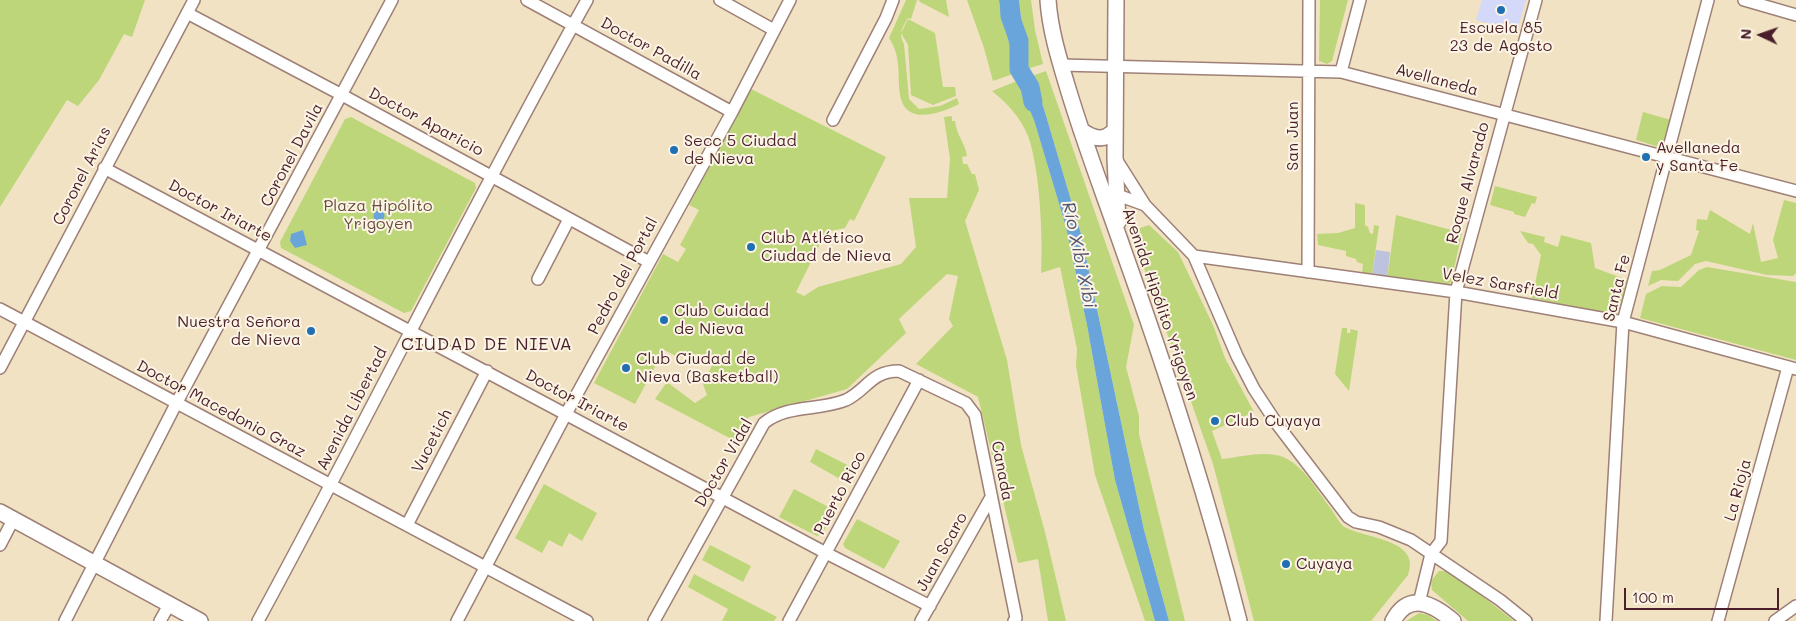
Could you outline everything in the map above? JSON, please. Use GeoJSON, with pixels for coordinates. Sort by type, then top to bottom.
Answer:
{"type":"FeatureCollection","features":[{"type":"Feature","properties":{"kind":"main road","name":"Avenida Hipólito Yrigoyen"},"geometry":{"type":"LineString","coordinates":[[1048,0],[1049,17],[1080,130],[1195,461],[1239,621]]}},
{"type":"Feature","properties":{"kind":"main road"},"geometry":{"type":"LineString","coordinates":[[1116,0],[1115,158],[1118,236]]}},
{"type":"Feature","properties":{"kind":"main road"},"geometry":{"type":"LineString","coordinates":[[1080,130],[1096,139],[1106,138],[1115,130]]}},
{"type":"Feature","properties":{"kind":"main road"},"geometry":{"type":"LineString","coordinates":[[7,516],[200,621]]}},
{"type":"Feature","properties":{"kind":"main road"},"geometry":{"type":"LineString","coordinates":[[1393,621],[1405,607],[1419,603],[1432,606],[1453,621]]}},
{"type":"Feature","properties":{"kind":"street","name":"Coronel Arias"},"geometry":{"type":"LineString","coordinates":[[0,368],[194,0]]}},
{"type":"Feature","properties":{"kind":"street","name":"Coronel Davila"},"geometry":{"type":"LineString","coordinates":[[65,621],[176,404],[392,0]]}},
{"type":"Feature","properties":{"kind":"street","name":"Doctor Padilla"},"geometry":{"type":"LineString","coordinates":[[526,0],[732,112]]}},
{"type":"Feature","properties":{"kind":"street","name":"Avenida Libertad"},"geometry":{"type":"LineString","coordinates":[[258,621],[331,486],[410,330],[588,0]]}},
{"type":"Feature","properties":{"kind":"street"},"geometry":{"type":"LineString","coordinates":[[720,0],[774,30]]}},
{"type":"Feature","properties":{"kind":"street","name":"Pedro del Portal"},"geometry":{"type":"LineString","coordinates":[[457,621],[487,568],[566,414],[732,112],[790,0]]}},
{"type":"Feature","properties":{"kind":"street"},"geometry":{"type":"LineString","coordinates":[[833,120],[886,18],[893,0]]}},
{"type":"Feature","properties":{"kind":"street","name":"San Juan"},"geometry":{"type":"LineString","coordinates":[[1308,272],[1309,0]]}},
{"type":"Feature","properties":{"kind":"street"},"geometry":{"type":"LineString","coordinates":[[1341,72],[1360,0]]}},
{"type":"Feature","properties":{"kind":"street","name":"Roque Alvarado"},"geometry":{"type":"LineString","coordinates":[[1419,603],[1431,554],[1441,541],[1456,292],[1503,114],[1536,0]]}},
{"type":"Feature","properties":{"kind":"street","name":"Santa Fe"},"geometry":{"type":"LineString","coordinates":[[1606,621],[1623,322],[1668,158],[1708,0]]}},
{"type":"Feature","properties":{"kind":"street"},"geometry":{"type":"LineString","coordinates":[[1744,0],[1796,15]]}},
{"type":"Feature","properties":{"kind":"street","name":"Doctor Aparicio"},"geometry":{"type":"LineString","coordinates":[[187,13],[342,94],[649,262]]}},
{"type":"Feature","properties":{"kind":"street","name":"Avellaneda"},"geometry":{"type":"LineString","coordinates":[[1061,65],[1341,72],[1796,190]]}},
{"type":"Feature","properties":{"kind":"street"},"geometry":{"type":"LineString","coordinates":[[1115,158],[1145,206],[1194,256],[1237,356],[1254,389],[1348,517],[1356,522],[1394,532],[1410,540],[1492,595],[1526,621]]}},
{"type":"Feature","properties":{"kind":"street","name":"Doctor Iriarte"},"geometry":{"type":"LineString","coordinates":[[104,168],[826,553],[930,606]]}},
{"type":"Feature","properties":{"kind":"street"},"geometry":{"type":"LineString","coordinates":[[1093,169],[1105,186],[1116,196],[1145,206]]}},
{"type":"Feature","properties":{"kind":"street"},"geometry":{"type":"LineString","coordinates":[[538,279],[569,219]]}},
{"type":"Feature","properties":{"kind":"street","name":"Velez Sarsfield"},"geometry":{"type":"LineString","coordinates":[[1194,256],[1456,292],[1623,322],[1792,368]]}},
{"type":"Feature","properties":{"kind":"street","name":"Doctor Macedonio Graz"},"geometry":{"type":"LineString","coordinates":[[0,309],[586,621]]}},
{"type":"Feature","properties":{"kind":"street","name":"La Rioja"},"geometry":{"type":"LineString","coordinates":[[1718,621],[1792,368]]}},
{"type":"Feature","properties":{"kind":"street","name":"Vucetich"},"geometry":{"type":"LineString","coordinates":[[407,525],[487,371]]}},
{"type":"Feature","properties":{"kind":"street","name":"Doctor Vidal"},"geometry":{"type":"LineString","coordinates":[[654,621],[764,423],[773,416],[844,400],[855,394],[873,378],[888,371],[899,371]]}},
{"type":"Feature","properties":{"kind":"street","name":"Canada"},"geometry":{"type":"LineString","coordinates":[[899,371],[966,403],[975,415],[990,499],[1016,618],[1014,621]]}},
{"type":"Feature","properties":{"kind":"street","name":"Puerto Rico"},"geometry":{"type":"LineString","coordinates":[[789,621],[919,380]]}},
{"type":"Feature","properties":{"kind":"street","name":"Juan Scaro"},"geometry":{"type":"LineString","coordinates":[[922,621],[990,499]]}},
{"type":"Feature","properties":{"kind":"street"},"geometry":{"type":"LineString","coordinates":[[0,545],[7,516]]}},
{"type":"Feature","properties":{"kind":"street"},"geometry":{"type":"LineString","coordinates":[[160,621],[169,605]]}},
{"type":"Feature","properties":{"kind":"street"},"geometry":{"type":"LineString","coordinates":[[1775,621],[1796,606]]}},
{"type":"Feature","properties":{"kind":"shaded area","name":"Escuela 85 23 de Agosto"},"geometry":{"type":"Polygon","coordinates":[[[1482,0],[1526,0],[1517,31],[1476,20],[1482,0]]]}},
{"type":"Feature","properties":{"kind":"shaded area"},"geometry":{"type":"Polygon","coordinates":[[[1376,250],[1390,252],[1387,279],[1372,276],[1376,250]]]}},
{"type":"Feature","properties":{"kind":"green space"},"geometry":{"type":"Polygon","coordinates":[[[0,0],[145,0],[132,37],[124,34],[99,80],[78,106],[67,100],[0,207],[0,0]]]}},
{"type":"Feature","properties":{"kind":"green space"},"geometry":{"type":"Polygon","coordinates":[[[906,0],[917,0],[911,19],[908,18],[901,34],[904,44],[909,99],[919,109],[940,106],[957,98],[959,104],[936,113],[918,115],[905,107],[901,99],[898,61],[889,38],[906,0]]]}},
{"type":"Feature","properties":{"kind":"green space"},"geometry":{"type":"Polygon","coordinates":[[[919,0],[946,0],[949,17],[920,2],[919,0]]]}},
{"type":"Feature","properties":{"kind":"green space"},"geometry":{"type":"Polygon","coordinates":[[[967,0],[999,0],[1016,73],[993,81],[984,48],[967,0]]]}},
{"type":"Feature","properties":{"kind":"green space"},"geometry":{"type":"Polygon","coordinates":[[[1019,0],[1031,0],[1035,30],[1043,64],[1027,69],[1019,0]]]}},
{"type":"Feature","properties":{"kind":"green space"},"geometry":{"type":"Polygon","coordinates":[[[1320,0],[1348,0],[1332,61],[1327,64],[1319,61],[1320,0]]]}},
{"type":"Feature","properties":{"kind":"green space"},"geometry":{"type":"Polygon","coordinates":[[[908,19],[935,33],[943,87],[955,87],[956,96],[933,105],[911,95],[908,45],[901,33],[908,19]]]}},
{"type":"Feature","properties":{"kind":"green space"},"geometry":{"type":"Polygon","coordinates":[[[1046,71],[1134,325],[1126,367],[1139,416],[1139,434],[1185,621],[1169,621],[1144,530],[1081,234],[1044,109],[1032,76],[1046,71]]]}},
{"type":"Feature","properties":{"kind":"green space"},"geometry":{"type":"Polygon","coordinates":[[[1017,81],[1034,120],[1066,227],[1087,325],[1115,480],[1155,621],[1145,621],[1095,475],[1076,366],[1077,349],[1060,267],[1041,273],[1040,204],[1035,166],[1028,136],[1022,123],[1013,111],[992,91],[1017,81]]]}},
{"type":"Feature","properties":{"kind":"green space"},"geometry":{"type":"Polygon","coordinates":[[[751,89],[886,157],[854,221],[850,219],[845,228],[826,232],[796,292],[804,296],[818,287],[901,264],[916,247],[909,198],[947,198],[950,159],[944,117],[952,116],[952,121],[955,121],[967,156],[962,157],[963,164],[967,164],[972,174],[975,174],[979,190],[965,221],[1007,360],[1021,445],[1045,532],[1066,621],[1048,621],[1038,559],[1018,563],[978,397],[916,364],[953,326],[949,319],[958,276],[947,274],[899,319],[906,333],[847,389],[749,417],[737,442],[655,399],[667,382],[695,403],[707,395],[703,384],[716,357],[700,354],[678,357],[664,350],[635,404],[594,383],[663,254],[678,262],[686,249],[680,245],[699,210],[689,205],[751,89]]]}},
{"type":"Feature","properties":{"kind":"green space"},"geometry":{"type":"Polygon","coordinates":[[[1643,112],[1671,120],[1664,144],[1659,147],[1636,140],[1643,112]]]}},
{"type":"Feature","properties":{"kind":"green space","name":"Plaza Hipólito Yrigoyen"},"geometry":{"type":"Polygon","coordinates":[[[351,117],[475,183],[476,188],[411,311],[404,313],[281,248],[280,242],[345,119],[351,117]]]}},
{"type":"Feature","properties":{"kind":"green space"},"geometry":{"type":"Polygon","coordinates":[[[1495,186],[1537,197],[1535,204],[1532,203],[1525,217],[1490,205],[1495,186]]]}},
{"type":"Feature","properties":{"kind":"green space"},"geometry":{"type":"Polygon","coordinates":[[[1784,200],[1796,203],[1796,273],[1793,276],[1767,275],[1706,261],[1695,264],[1678,281],[1661,280],[1648,286],[1652,271],[1660,270],[1691,255],[1699,231],[1696,230],[1697,219],[1707,220],[1710,210],[1750,234],[1753,223],[1761,262],[1778,258],[1773,240],[1784,200]]]}},
{"type":"Feature","properties":{"kind":"green space"},"geometry":{"type":"Polygon","coordinates":[[[1355,203],[1365,205],[1365,225],[1370,233],[1373,234],[1374,225],[1379,226],[1372,276],[1362,273],[1363,264],[1357,262],[1356,259],[1346,256],[1346,251],[1318,245],[1317,234],[1338,233],[1355,228],[1355,203]]]}},
{"type":"Feature","properties":{"kind":"green space"},"geometry":{"type":"Polygon","coordinates":[[[1396,215],[1462,233],[1451,282],[1446,288],[1387,279],[1396,215]]]}},
{"type":"Feature","properties":{"kind":"green space","name":"Club Cuyaya"},"geometry":{"type":"Polygon","coordinates":[[[1149,225],[1178,252],[1213,325],[1225,358],[1254,412],[1212,431],[1222,459],[1269,454],[1291,461],[1316,488],[1343,526],[1388,541],[1407,554],[1410,563],[1408,575],[1371,621],[1254,621],[1213,464],[1131,231],[1149,225]]]}},
{"type":"Feature","properties":{"kind":"green space"},"geometry":{"type":"Polygon","coordinates":[[[1520,231],[1545,237],[1544,242],[1558,247],[1561,235],[1591,243],[1595,268],[1627,280],[1620,312],[1613,315],[1532,298],[1541,255],[1533,244],[1528,243],[1520,231]]]}},
{"type":"Feature","properties":{"kind":"green space"},"geometry":{"type":"Polygon","coordinates":[[[1707,267],[1796,282],[1796,360],[1640,318],[1646,294],[1662,286],[1681,287],[1699,270],[1707,267]]]}},
{"type":"Feature","properties":{"kind":"green space"},"geometry":{"type":"Polygon","coordinates":[[[1342,328],[1347,328],[1347,333],[1350,333],[1351,329],[1358,331],[1349,391],[1335,374],[1342,328]]]}},
{"type":"Feature","properties":{"kind":"green space"},"geometry":{"type":"Polygon","coordinates":[[[816,449],[857,470],[849,484],[810,462],[816,449]]]}},
{"type":"Feature","properties":{"kind":"green space"},"geometry":{"type":"Polygon","coordinates":[[[544,484],[597,513],[582,541],[569,533],[562,547],[549,540],[542,553],[515,538],[544,484]]]}},
{"type":"Feature","properties":{"kind":"green space"},"geometry":{"type":"Polygon","coordinates":[[[794,489],[836,511],[822,534],[817,536],[779,517],[794,489]]]}},
{"type":"Feature","properties":{"kind":"green space"},"geometry":{"type":"Polygon","coordinates":[[[857,519],[900,541],[884,569],[845,548],[843,544],[857,519]]]}},
{"type":"Feature","properties":{"kind":"green space"},"geometry":{"type":"Polygon","coordinates":[[[710,545],[751,566],[743,582],[702,560],[710,545]]]}},
{"type":"Feature","properties":{"kind":"green space"},"geometry":{"type":"Polygon","coordinates":[[[1439,571],[1448,571],[1454,574],[1514,621],[1468,621],[1432,590],[1431,581],[1439,571]]]}},
{"type":"Feature","properties":{"kind":"green space"},"geometry":{"type":"Polygon","coordinates":[[[694,574],[777,617],[774,621],[722,621],[728,609],[688,587],[694,574]]]}},
{"type":"Feature","properties":{"kind":"green space"},"geometry":{"type":"Polygon","coordinates":[[[1419,613],[1428,615],[1437,621],[1406,621],[1419,613]]]}},
{"type":"Feature","properties":{"kind":"water"},"geometry":{"type":"Polygon","coordinates":[[[999,0],[1019,0],[1027,69],[1016,73],[999,0]]]}},
{"type":"Feature","properties":{"kind":"water"},"geometry":{"type":"Polygon","coordinates":[[[1032,76],[1044,109],[1081,234],[1144,530],[1169,621],[1155,621],[1115,480],[1087,325],[1066,227],[1034,120],[1017,81],[1032,76]]]}},
{"type":"Feature","properties":{"kind":"water"},"geometry":{"type":"Polygon","coordinates":[[[379,210],[385,216],[379,222],[373,216],[379,210]]]}},
{"type":"Feature","properties":{"kind":"water"},"geometry":{"type":"Polygon","coordinates":[[[303,230],[307,245],[295,248],[290,241],[291,234],[303,230]]]}},
{"type":"Feature","properties":{"kind":"waterway","name":"Río Xibi Xibi"},"geometry":{"type":"LineString","coordinates":[[1009,0],[1010,16],[1019,41],[1019,69],[1030,87],[1033,102]]}},
{"type":"Feature","properties":{"kind":"place","name":"Escuela 85 23 de Agosto"},"geometry":{"type":"Point","coordinates":[1501,10]}},
{"type":"Feature","properties":{"kind":"place","name":"Secc 5 Ciudad de Nieva"},"geometry":{"type":"Point","coordinates":[674,150]}},
{"type":"Feature","properties":{"kind":"place","name":"Avellaneda y Santa Fe"},"geometry":{"type":"Point","coordinates":[1646,157]}},
{"type":"Feature","properties":{"kind":"place","name":"Club Atlético Ciudad de Nieva"},"geometry":{"type":"Point","coordinates":[751,247]}},
{"type":"Feature","properties":{"kind":"place","name":"Club Cuidad de Nieva"},"geometry":{"type":"Point","coordinates":[664,320]}},
{"type":"Feature","properties":{"kind":"place","name":"Nuestra Señora de Nieva"},"geometry":{"type":"Point","coordinates":[311,331]}},
{"type":"Feature","properties":{"kind":"place","name":"Club Ciudad de Nieva (Basketball)"},"geometry":{"type":"Point","coordinates":[626,368]}},
{"type":"Feature","properties":{"kind":"place","name":"Club Cuyaya"},"geometry":{"type":"Point","coordinates":[1215,421]}},
{"type":"Feature","properties":{"kind":"place","name":"Cuyaya"},"geometry":{"type":"Point","coordinates":[1286,564]}},
{"type":"Feature","properties":{"kind":"district","name":"CIUDAD DE NIEVA"},"geometry":{"type":"Point","coordinates":[487,344]}}]}
